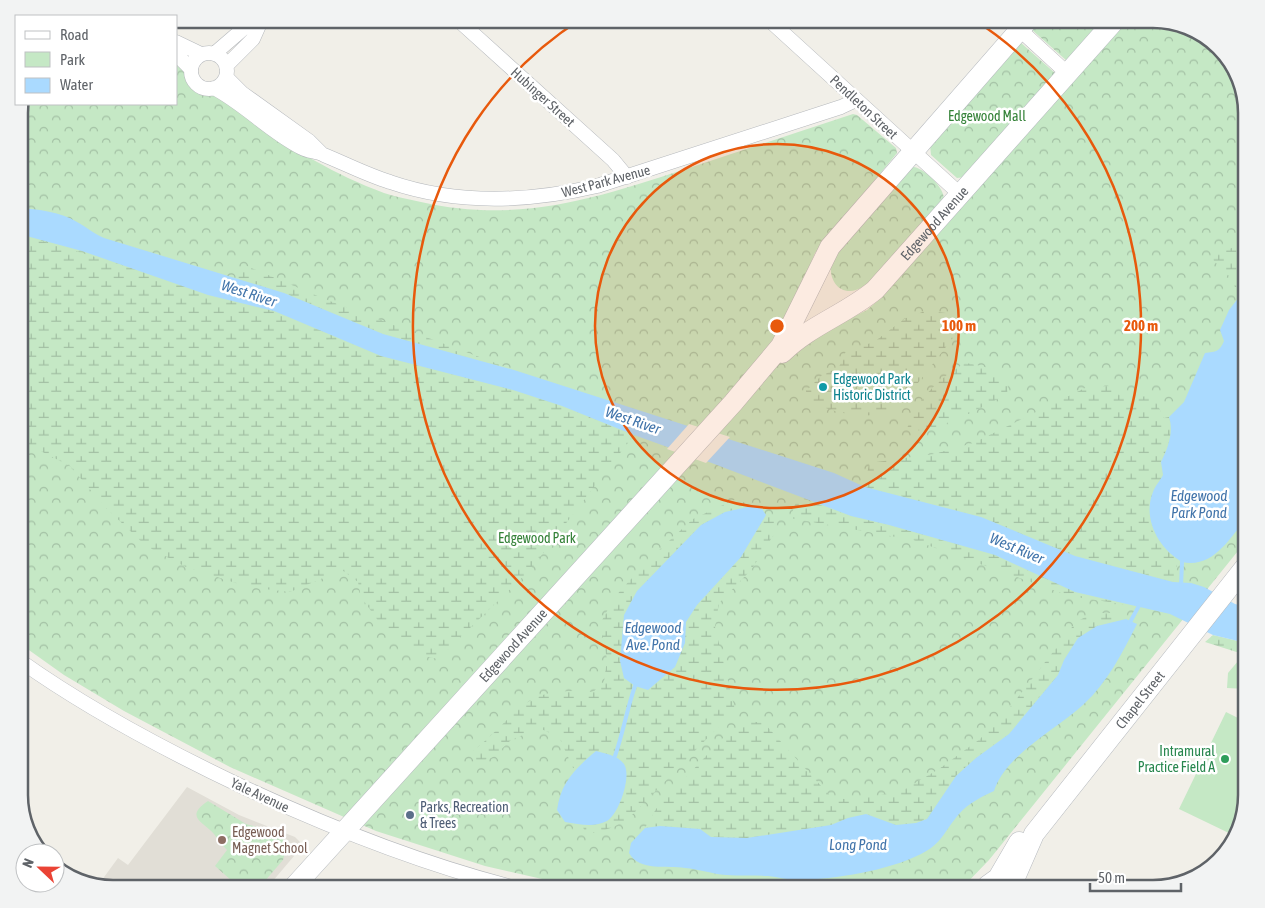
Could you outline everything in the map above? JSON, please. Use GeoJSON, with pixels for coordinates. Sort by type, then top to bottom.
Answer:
{"type":"FeatureCollection","features":[{"type":"Feature","properties":{"kind":"street"},"geometry":{"type":"LineString","coordinates":[[245,28],[207,54],[194,59],[191,69],[192,79],[196,84],[202,88],[214,88],[221,84],[226,71],[252,39],[258,28]]}},
{"type":"Feature","properties":{"kind":"street","name":"Hubinger Street"},"geometry":{"type":"LineString","coordinates":[[467,28],[610,157],[627,177]]}},
{"type":"Feature","properties":{"kind":"street","name":"Pendleton Street"},"geometry":{"type":"LineString","coordinates":[[778,28],[961,195]]}},
{"type":"Feature","properties":{"kind":"street","name":"Edgewood Avenue"},"geometry":{"type":"LineString","coordinates":[[300,880],[663,482],[781,346],[830,247],[1014,28]]}},
{"type":"Feature","properties":{"kind":"street"},"geometry":{"type":"LineString","coordinates":[[1025,28],[1068,73]]}},
{"type":"Feature","properties":{"kind":"street","name":"Edgewood Avenue"},"geometry":{"type":"LineString","coordinates":[[733,403],[796,341],[851,308],[875,290],[1108,28]]}},
{"type":"Feature","properties":{"kind":"street"},"geometry":{"type":"LineString","coordinates":[[178,43],[222,58],[226,71]]}},
{"type":"Feature","properties":{"kind":"street"},"geometry":{"type":"LineString","coordinates":[[178,56],[191,69]]}},
{"type":"Feature","properties":{"kind":"street","name":"West Park Avenue"},"geometry":{"type":"LineString","coordinates":[[226,71],[242,93],[309,141],[322,154]]}},
{"type":"Feature","properties":{"kind":"street","name":"West Park Avenue"},"geometry":{"type":"LineString","coordinates":[[214,88],[236,100],[304,149],[322,154],[348,167],[392,183],[434,193],[471,198],[505,199],[565,194],[627,177],[841,107],[856,100]]}},
{"type":"Feature","properties":{"kind":"street","name":"Chapel Street"},"geometry":{"type":"LineString","coordinates":[[1014,880],[1034,834],[1238,577]]}},
{"type":"Feature","properties":{"kind":"street","name":"Yale Avenue"},"geometry":{"type":"LineString","coordinates":[[28,666],[70,694],[163,749],[344,832],[414,859],[488,880]]}},
{"type":"Feature","properties":{"kind":"street","name":"Chapel Street"},"geometry":{"type":"LineString","coordinates":[[997,880],[1019,842],[1034,834]]}},
{"type":"Feature","properties":{"kind":"shaded area","name":"Edgewood Magnet School"},"geometry":{"type":"Polygon","coordinates":[[[187,787],[239,815],[295,837],[301,843],[300,849],[274,880],[102,880],[118,858],[128,865],[187,787]]]}},
{"type":"Feature","properties":{"kind":"green space"},"geometry":{"type":"Polygon","coordinates":[[[1032,28],[1096,28],[1067,61],[1032,28]]]}},
{"type":"Feature","properties":{"kind":"green space","name":"Edgewood Park"},"geometry":{"type":"Polygon","coordinates":[[[1119,28],[1163,28],[1180,32],[1204,45],[1223,65],[1233,85],[1238,113],[1238,551],[989,860],[970,880],[546,880],[485,866],[376,831],[230,767],[124,711],[64,675],[28,649],[28,105],[178,105],[178,62],[186,72],[192,86],[205,93],[218,96],[278,138],[318,162],[361,184],[384,193],[421,202],[458,208],[494,210],[528,209],[562,204],[629,187],[853,114],[857,115],[896,148],[897,153],[815,253],[786,323],[821,333],[867,310],[882,297],[1119,28]]]}},
{"type":"Feature","properties":{"kind":"green space","name":"Edgewood Mall"},"geometry":{"type":"Polygon","coordinates":[[[1020,42],[1056,74],[965,177],[957,178],[931,155],[930,145],[1020,42]]]}},
{"type":"Feature","properties":{"kind":"green space"},"geometry":{"type":"Polygon","coordinates":[[[914,167],[933,179],[941,189],[944,199],[871,281],[853,291],[839,288],[831,275],[832,259],[909,168],[914,167]]]}},
{"type":"Feature","properties":{"kind":"green space"},"geometry":{"type":"Polygon","coordinates":[[[28,237],[274,311],[381,356],[513,390],[562,406],[634,435],[530,570],[438,659],[415,654],[384,629],[361,597],[358,582],[342,570],[290,592],[248,587],[186,567],[146,546],[106,508],[70,466],[28,445],[28,237]]]}},
{"type":"Feature","properties":{"kind":"green space"},"geometry":{"type":"Polygon","coordinates":[[[1238,246],[1238,293],[1230,277],[1210,257],[1238,246]]]}},
{"type":"Feature","properties":{"kind":"green space"},"geometry":{"type":"Polygon","coordinates":[[[242,264],[327,300],[514,370],[383,334],[284,293],[236,278],[242,264]]]}},
{"type":"Feature","properties":{"kind":"green space"},"geometry":{"type":"Polygon","coordinates":[[[925,311],[946,313],[955,318],[959,330],[897,410],[874,415],[851,414],[829,409],[807,400],[806,391],[821,376],[839,367],[846,351],[874,342],[904,319],[925,311]]]}},
{"type":"Feature","properties":{"kind":"green space"},"geometry":{"type":"Polygon","coordinates":[[[965,363],[984,367],[999,374],[1008,384],[1007,394],[942,425],[916,431],[907,429],[922,399],[946,376],[965,363]]]}},
{"type":"Feature","properties":{"kind":"green space"},"geometry":{"type":"Polygon","coordinates":[[[1111,386],[1123,398],[1153,396],[1164,418],[1169,417],[1171,428],[1170,440],[1161,462],[1163,475],[1153,498],[1150,522],[1156,537],[1178,560],[1173,582],[1075,556],[981,517],[865,487],[869,463],[934,454],[973,443],[1087,387],[1111,386]]]}},
{"type":"Feature","properties":{"kind":"green space"},"geometry":{"type":"Polygon","coordinates":[[[798,497],[851,516],[995,555],[1038,576],[1102,599],[1129,603],[1128,605],[1070,596],[913,540],[790,518],[798,497]]]}},
{"type":"Feature","properties":{"kind":"green space"},"geometry":{"type":"Polygon","coordinates":[[[736,499],[752,506],[725,512],[701,525],[637,591],[624,615],[648,690],[659,680],[685,643],[686,622],[697,605],[741,557],[766,515],[775,519],[773,536],[751,570],[719,603],[715,627],[735,710],[630,817],[609,829],[598,832],[586,834],[582,825],[598,825],[596,751],[574,770],[559,737],[539,728],[511,740],[493,757],[477,763],[472,757],[474,750],[525,704],[537,697],[551,693],[569,691],[593,692],[604,682],[607,659],[600,624],[614,598],[646,562],[693,519],[736,499]]]}},
{"type":"Feature","properties":{"kind":"green space"},"geometry":{"type":"Polygon","coordinates":[[[1093,613],[1126,613],[1126,619],[1097,626],[1064,660],[1058,675],[1009,734],[976,758],[956,776],[927,819],[916,823],[896,825],[882,818],[848,818],[831,825],[747,838],[711,837],[700,829],[660,826],[645,828],[656,809],[723,738],[748,721],[764,723],[831,797],[844,799],[872,797],[903,790],[939,769],[980,739],[1008,710],[1076,622],[1093,613]]]}},
{"type":"Feature","properties":{"kind":"green space"},"geometry":{"type":"Polygon","coordinates":[[[1213,635],[1238,641],[1238,652],[1205,642],[1213,635]]]}},
{"type":"Feature","properties":{"kind":"green space"},"geometry":{"type":"Polygon","coordinates":[[[1238,661],[1238,689],[1227,688],[1228,673],[1238,661]]]}},
{"type":"Feature","properties":{"kind":"green space","name":"Intramural Practice Field A"},"geometry":{"type":"Polygon","coordinates":[[[1226,712],[1238,718],[1238,795],[1236,812],[1228,833],[1179,809],[1226,712]]]}},
{"type":"Feature","properties":{"kind":"green space"},"geometry":{"type":"Polygon","coordinates":[[[208,801],[246,824],[281,834],[287,846],[283,860],[266,880],[231,880],[215,866],[227,850],[198,819],[197,811],[208,801]]]}},
{"type":"Feature","properties":{"kind":"water","name":"West River"},"geometry":{"type":"Polygon","coordinates":[[[28,209],[57,213],[81,224],[104,238],[284,293],[383,334],[514,370],[834,473],[865,487],[981,517],[1075,556],[1173,582],[1191,583],[1204,587],[1238,605],[1238,641],[1213,635],[1170,614],[1075,592],[995,555],[851,516],[562,406],[513,390],[381,356],[274,311],[208,295],[82,251],[28,236],[28,209]]]}},
{"type":"Feature","properties":{"kind":"water","name":"Edgewood Park Pond"},"geometry":{"type":"Polygon","coordinates":[[[1238,298],[1238,529],[1227,543],[1211,557],[1193,563],[1182,562],[1166,549],[1155,532],[1151,523],[1150,502],[1153,492],[1163,475],[1161,462],[1170,440],[1171,428],[1169,417],[1184,402],[1205,353],[1212,352],[1221,347],[1224,341],[1220,330],[1229,310],[1238,298]]]}},
{"type":"Feature","properties":{"kind":"water","name":"Edgewood Ave. Pond"},"geometry":{"type":"Polygon","coordinates":[[[752,506],[762,509],[766,515],[741,557],[697,605],[686,622],[685,643],[675,667],[648,690],[635,686],[624,678],[620,661],[624,615],[637,591],[701,525],[725,512],[752,506]]]}},
{"type":"Feature","properties":{"kind":"water","name":"Long Pond"},"geometry":{"type":"Polygon","coordinates":[[[1126,619],[1137,624],[1114,667],[1100,687],[1073,714],[1020,754],[1009,765],[994,791],[967,807],[959,814],[939,841],[921,854],[893,865],[861,873],[828,878],[790,880],[768,876],[716,874],[678,867],[647,865],[634,859],[629,853],[631,843],[645,828],[660,826],[700,829],[711,837],[747,838],[831,825],[848,818],[866,814],[896,825],[916,823],[927,819],[956,776],[976,758],[1009,734],[1058,675],[1064,660],[1078,638],[1097,626],[1126,619]]]}},
{"type":"Feature","properties":{"kind":"water"},"geometry":{"type":"Polygon","coordinates":[[[596,751],[615,757],[624,764],[626,777],[620,803],[612,817],[602,823],[586,825],[565,822],[557,810],[562,792],[575,770],[596,751]]]}},
{"type":"Feature","properties":{"kind":"pier"},"geometry":{"type":"Polygon","coordinates":[[[689,424],[730,437],[706,463],[667,449],[689,424]]]}},
{"type":"Feature","properties":{"kind":"waterway"},"geometry":{"type":"LineString","coordinates":[[1181,587],[1182,562]]}},
{"type":"Feature","properties":{"kind":"waterway"},"geometry":{"type":"LineString","coordinates":[[1129,624],[1141,602]]}},
{"type":"Feature","properties":{"kind":"waterway"},"geometry":{"type":"LineString","coordinates":[[615,756],[635,686]]}},
{"type":"Feature","properties":{"kind":"place","name":"Edgewood Park Historic District"},"geometry":{"type":"Point","coordinates":[823,387]}},
{"type":"Feature","properties":{"kind":"place","name":"Intramural Practice Field A"},"geometry":{"type":"Point","coordinates":[1225,759]}},
{"type":"Feature","properties":{"kind":"place","name":"Parks, Recreation & Trees"},"geometry":{"type":"Point","coordinates":[410,815]}},
{"type":"Feature","properties":{"kind":"place","name":"Edgewood Magnet School"},"geometry":{"type":"Point","coordinates":[222,840]}}]}
